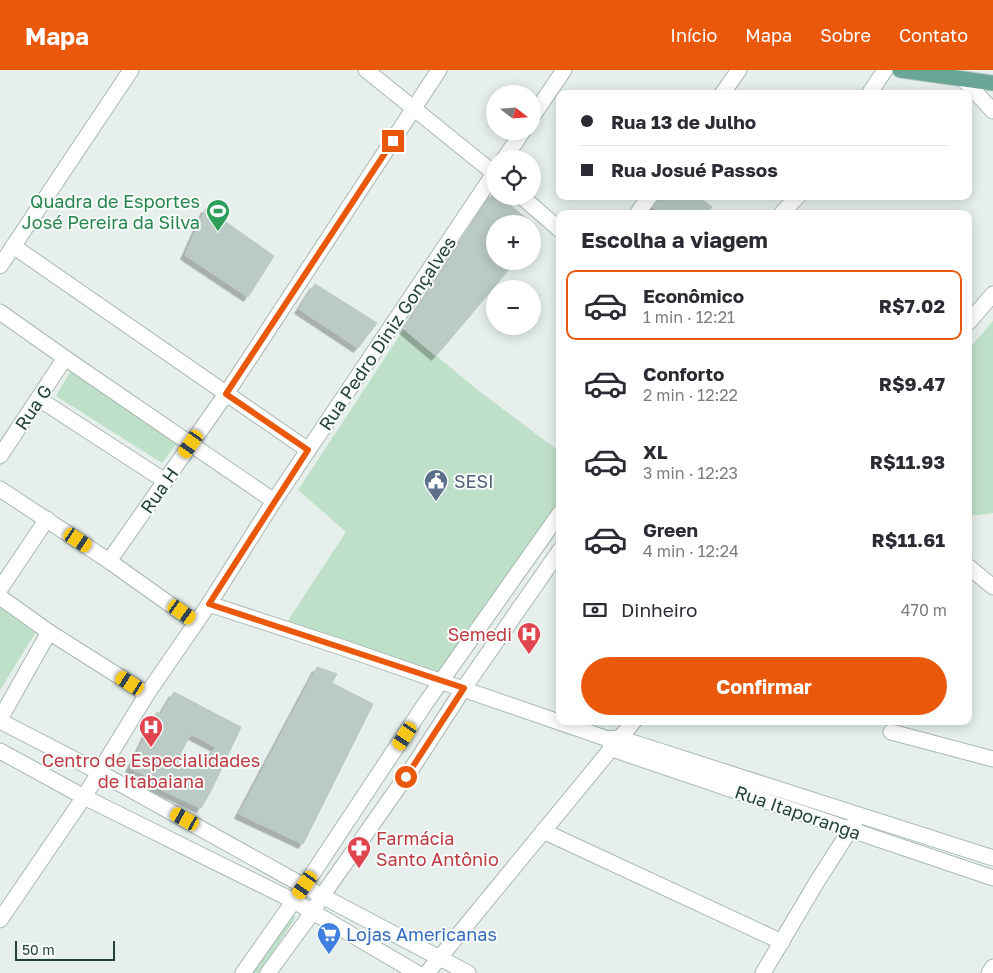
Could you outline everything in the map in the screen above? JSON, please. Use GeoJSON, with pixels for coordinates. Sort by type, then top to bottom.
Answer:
{"type":"FeatureCollection","features":[{"type":"Feature","properties":{"kind":"main road"},"geometry":{"type":"LineString","coordinates":[[900,70],[993,83]]}},
{"type":"Feature","properties":{"kind":"street"},"geometry":{"type":"LineString","coordinates":[[0,266],[131,70]]}},
{"type":"Feature","properties":{"kind":"street"},"geometry":{"type":"LineString","coordinates":[[366,70],[486,166]]}},
{"type":"Feature","properties":{"kind":"street","name":"Rua H"},"geometry":{"type":"LineString","coordinates":[[109,561],[226,394],[439,70]]}},
{"type":"Feature","properties":{"kind":"street"},"geometry":{"type":"LineString","coordinates":[[541,104],[564,70]]}},
{"type":"Feature","properties":{"kind":"street"},"geometry":{"type":"LineString","coordinates":[[725,90],[739,70]]}},
{"type":"Feature","properties":{"kind":"street"},"geometry":{"type":"LineString","coordinates":[[872,90],[885,70]]}},
{"type":"Feature","properties":{"kind":"street"},"geometry":{"type":"LineString","coordinates":[[963,79],[993,111]]}},
{"type":"Feature","properties":{"kind":"street","name":"Rua Pedro Diniz Gonçalves"},"geometry":{"type":"LineString","coordinates":[[0,920],[84,797],[147,694],[209,604],[274,501],[486,186]]}},
{"type":"Feature","properties":{"kind":"street"},"geometry":{"type":"LineString","coordinates":[[785,210],[794,200]]}},
{"type":"Feature","properties":{"kind":"street"},"geometry":{"type":"LineString","coordinates":[[531,205],[556,227]]}},
{"type":"Feature","properties":{"kind":"street"},"geometry":{"type":"LineString","coordinates":[[13,246],[308,450]]}},
{"type":"Feature","properties":{"kind":"street"},"geometry":{"type":"LineString","coordinates":[[972,318],[993,294]]}},
{"type":"Feature","properties":{"kind":"street"},"geometry":{"type":"LineString","coordinates":[[0,312],[274,501]]}},
{"type":"Feature","properties":{"kind":"street","name":"Rua G"},"geometry":{"type":"LineString","coordinates":[[0,456],[65,358]]}},
{"type":"Feature","properties":{"kind":"street"},"geometry":{"type":"LineString","coordinates":[[39,399],[164,481]]}},
{"type":"Feature","properties":{"kind":"street"},"geometry":{"type":"LineString","coordinates":[[0,489],[109,561],[196,623]]}},
{"type":"Feature","properties":{"kind":"street"},"geometry":{"type":"LineString","coordinates":[[0,589],[47,519]]}},
{"type":"Feature","properties":{"kind":"street"},"geometry":{"type":"LineString","coordinates":[[243,973],[305,885],[425,704],[556,519]]}},
{"type":"Feature","properties":{"kind":"street"},"geometry":{"type":"LineString","coordinates":[[268,973],[312,913],[556,556]]}},
{"type":"Feature","properties":{"kind":"street"},"geometry":{"type":"LineString","coordinates":[[972,570],[993,587]]}},
{"type":"Feature","properties":{"kind":"street"},"geometry":{"type":"LineString","coordinates":[[0,597],[49,632],[147,694]]}},
{"type":"Feature","properties":{"kind":"street","name":"Rua Itaporanga"},"geometry":{"type":"LineString","coordinates":[[209,604],[464,688],[556,721]]}},
{"type":"Feature","properties":{"kind":"street"},"geometry":{"type":"LineString","coordinates":[[49,632],[0,720],[100,772],[322,896],[468,973]]}},
{"type":"Feature","properties":{"kind":"street","name":"Rua Itaporanga"},"geometry":{"type":"LineString","coordinates":[[566,725],[851,830],[993,878]]}},
{"type":"Feature","properties":{"kind":"street"},"geometry":{"type":"LineString","coordinates":[[427,973],[613,742],[630,725]]}},
{"type":"Feature","properties":{"kind":"street"},"geometry":{"type":"LineString","coordinates":[[891,732],[993,759]]}},
{"type":"Feature","properties":{"kind":"street","name":"Rua Itaporanga"},"geometry":{"type":"LineString","coordinates":[[613,742],[859,815],[993,858]]}},
{"type":"Feature","properties":{"kind":"street"},"geometry":{"type":"LineString","coordinates":[[0,752],[84,797],[294,901],[417,973]]}},
{"type":"Feature","properties":{"kind":"street"},"geometry":{"type":"LineString","coordinates":[[763,973],[859,815]]}},
{"type":"Feature","properties":{"kind":"street"},"geometry":{"type":"LineString","coordinates":[[543,831],[782,942]]}},
{"type":"Feature","properties":{"kind":"street"},"geometry":{"type":"LineString","coordinates":[[989,973],[993,967]]}},
{"type":"Feature","properties":{"kind":"green space"},"geometry":{"type":"Polygon","coordinates":[[[993,321],[993,513],[972,516],[972,346],[993,321]]]}},
{"type":"Feature","properties":{"kind":"green space","name":"SESI"},"geometry":{"type":"Polygon","coordinates":[[[404,329],[479,391],[556,449],[556,519],[442,682],[283,628],[346,532],[298,490],[404,329]]]}},
{"type":"Feature","properties":{"kind":"green space"},"geometry":{"type":"Polygon","coordinates":[[[70,372],[122,403],[177,443],[162,463],[56,396],[70,372]]]}},
{"type":"Feature","properties":{"kind":"green space"},"geometry":{"type":"Polygon","coordinates":[[[0,602],[39,627],[0,690],[0,602]]]}},
{"type":"Feature","properties":{"kind":"green space"},"geometry":{"type":"Polygon","coordinates":[[[290,915],[296,917],[259,973],[250,973],[290,915]]]}},
{"type":"Feature","properties":{"kind":"building"},"geometry":{"type":"Polygon","coordinates":[[[657,200],[703,200],[712,207],[709,210],[655,210],[653,208],[657,200]]]}},
{"type":"Feature","properties":{"kind":"building"},"geometry":{"type":"Polygon","coordinates":[[[486,204],[510,205],[522,215],[486,215],[486,270],[508,270],[500,280],[486,280],[486,297],[436,356],[404,329],[486,204]]]}},
{"type":"Feature","properties":{"kind":"building","name":"Quadra de Esportes José Pereira da Silva"},"geometry":{"type":"Polygon","coordinates":[[[206,208],[274,256],[248,297],[185,255],[206,208]]]}},
{"type":"Feature","properties":{"kind":"building"},"geometry":{"type":"Polygon","coordinates":[[[315,284],[377,323],[358,348],[299,309],[315,284]]]}},
{"type":"Feature","properties":{"kind":"building"},"geometry":{"type":"Polygon","coordinates":[[[317,667],[337,674],[332,683],[373,704],[303,844],[239,814],[317,667]]]}},
{"type":"Feature","properties":{"kind":"building","name":"Centro de Especialidades de Itabaiana"},"geometry":{"type":"Polygon","coordinates":[[[174,692],[241,727],[201,808],[149,784],[145,775],[130,768],[157,712],[161,714],[174,692]],[[191,734],[180,754],[201,764],[216,747],[191,734]]]}},
{"type":"Feature","properties":{"kind":"place","name":"Quadra de Esportes José Pereira da Silva"},"geometry":{"type":"Point","coordinates":[218,232]}},
{"type":"Feature","properties":{"kind":"place","name":"SESI"},"geometry":{"type":"Point","coordinates":[436,502]}},
{"type":"Feature","properties":{"kind":"place","name":"Semedi"},"geometry":{"type":"Point","coordinates":[529,655]}},
{"type":"Feature","properties":{"kind":"place","name":"Centro de Especialidades de Itabaiana"},"geometry":{"type":"Point","coordinates":[151,748]}},
{"type":"Feature","properties":{"kind":"place","name":"Farmácia Santo Antônio"},"geometry":{"type":"Point","coordinates":[359,869]}},
{"type":"Feature","properties":{"kind":"place","name":"Lojas Americanas"},"geometry":{"type":"Point","coordinates":[329,955]}},
{"type":"Feature","properties":{"kind":"route"},"geometry":{"type":"LineString","coordinates":[[393,141],[226,394],[308,450],[209,604],[464,688],[406,777]]}}]}
